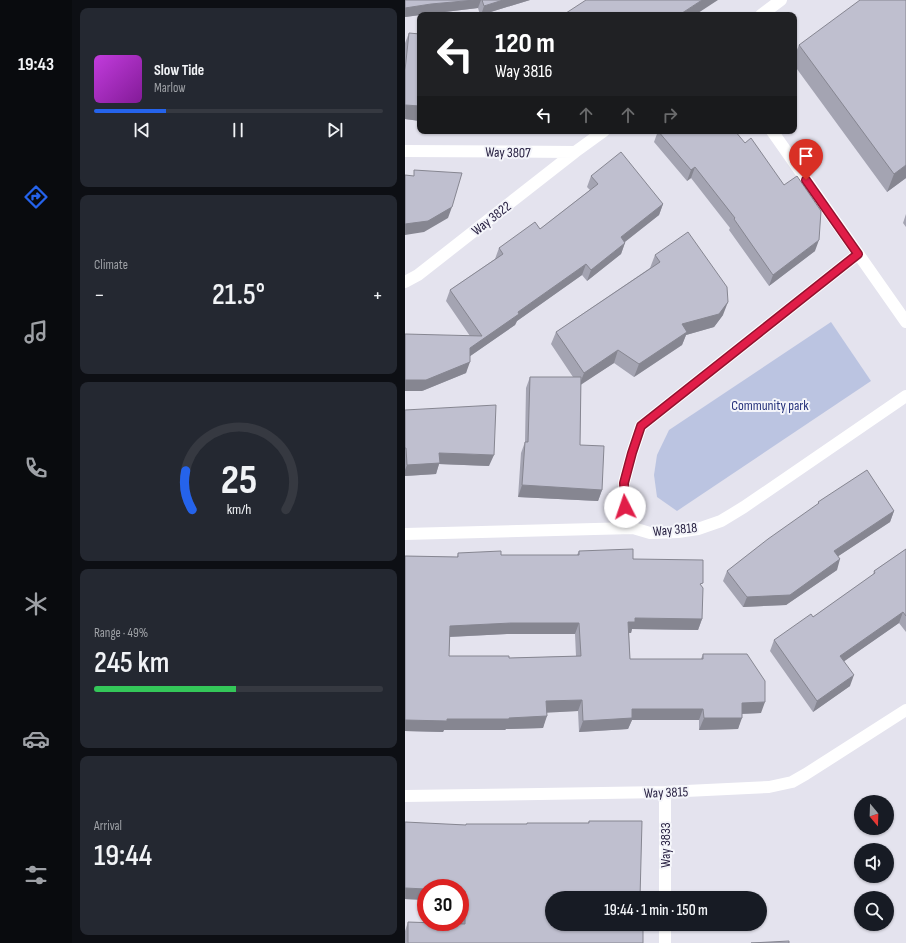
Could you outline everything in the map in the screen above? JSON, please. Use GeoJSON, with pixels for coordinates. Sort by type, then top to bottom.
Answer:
{"type":"FeatureCollection","features":[{"type":"Feature","properties":{"kind":"street"},"geometry":{"type":"LineString","coordinates":[[765,12],[781,0]]}},
{"type":"Feature","properties":{"kind":"street"},"geometry":{"type":"LineString","coordinates":[[575,152],[600,134]]}},
{"type":"Feature","properties":{"kind":"street"},"geometry":{"type":"LineString","coordinates":[[773,134],[906,322]]}},
{"type":"Feature","properties":{"kind":"street","name":"Way 3807"},"geometry":{"type":"LineString","coordinates":[[405,151],[575,152]]}},
{"type":"Feature","properties":{"kind":"street","name":"Way 3822"},"geometry":{"type":"LineString","coordinates":[[405,282],[418,276],[575,152]]}},
{"type":"Feature","properties":{"kind":"street"},"geometry":{"type":"LineString","coordinates":[[633,528],[625,507],[624,483],[641,426],[858,254]]}},
{"type":"Feature","properties":{"kind":"street","name":"Way 3818"},"geometry":{"type":"LineString","coordinates":[[405,534],[633,528],[650,534],[698,529],[721,521],[744,507],[906,396]]}},
{"type":"Feature","properties":{"kind":"street","name":"Way 3815"},"geometry":{"type":"LineString","coordinates":[[405,796],[665,792],[769,787],[791,782],[806,774],[906,710]]}},
{"type":"Feature","properties":{"kind":"street","name":"Way 3833"},"geometry":{"type":"LineString","coordinates":[[665,792],[665,891]]}},
{"type":"Feature","properties":{"kind":"street"},"geometry":{"type":"LineString","coordinates":[[665,931],[665,943]]}},
{"type":"Feature","properties":{"kind":"green space","name":"Community park"},"geometry":{"type":"Polygon","coordinates":[[[831,322],[871,381],[677,511],[657,497],[654,475],[657,455],[669,430],[831,322]]]}},
{"type":"Feature","properties":{"kind":"building"},"geometry":{"type":"Polygon","coordinates":[[[405,0],[475,0],[405,8],[405,0]]]}},
{"type":"Feature","properties":{"kind":"building"},"geometry":{"type":"Polygon","coordinates":[[[482,0],[503,0],[484,6],[482,0]]]}},
{"type":"Feature","properties":{"kind":"building"},"geometry":{"type":"Polygon","coordinates":[[[586,0],[702,0],[684,12],[568,12],[586,0]]]}},
{"type":"Feature","properties":{"kind":"building"},"geometry":{"type":"Polygon","coordinates":[[[860,0],[906,0],[906,165],[894,174],[799,45],[860,0]]]}},
{"type":"Feature","properties":{"kind":"building"},"geometry":{"type":"Polygon","coordinates":[[[409,33],[417,34],[417,106],[405,105],[405,70],[409,33]]]}},
{"type":"Feature","properties":{"kind":"building"},"geometry":{"type":"Polygon","coordinates":[[[661,134],[738,134],[745,143],[751,138],[784,185],[797,176],[821,211],[819,240],[773,275],[734,219],[735,218],[695,167],[691,170],[661,134]]]}},
{"type":"Feature","properties":{"kind":"building"},"geometry":{"type":"Polygon","coordinates":[[[621,152],[663,204],[621,237],[625,243],[591,270],[586,264],[518,312],[519,314],[470,348],[470,362],[426,380],[405,380],[405,334],[482,336],[450,290],[503,254],[499,248],[535,222],[540,229],[598,184],[591,176],[621,152]]]}},
{"type":"Feature","properties":{"kind":"building"},"geometry":{"type":"Polygon","coordinates":[[[414,170],[462,173],[452,207],[428,221],[405,224],[405,175],[414,176],[414,170]]]}},
{"type":"Feature","properties":{"kind":"building"},"geometry":{"type":"Polygon","coordinates":[[[688,232],[727,287],[728,302],[719,314],[682,324],[687,332],[639,364],[618,350],[584,373],[556,332],[660,262],[655,255],[688,232]]]}},
{"type":"Feature","properties":{"kind":"building"},"geometry":{"type":"Polygon","coordinates":[[[530,377],[581,377],[580,445],[604,446],[602,490],[522,485],[525,442],[528,442],[530,377]]]}},
{"type":"Feature","properties":{"kind":"building"},"geometry":{"type":"Polygon","coordinates":[[[496,405],[494,455],[439,453],[440,463],[407,465],[405,448],[405,410],[496,405]]]}},
{"type":"Feature","properties":{"kind":"building"},"geometry":{"type":"Polygon","coordinates":[[[867,470],[894,511],[834,551],[840,559],[790,595],[747,597],[727,571],[768,539],[819,503],[818,502],[867,470]]]}},
{"type":"Feature","properties":{"kind":"building"},"geometry":{"type":"Polygon","coordinates":[[[633,549],[633,559],[703,560],[703,583],[700,584],[703,588],[702,619],[635,618],[635,622],[628,622],[630,659],[703,659],[703,654],[747,654],[765,681],[765,702],[742,703],[742,718],[704,718],[703,709],[632,709],[632,718],[583,721],[582,700],[546,701],[547,716],[509,719],[447,719],[447,721],[405,720],[405,556],[458,557],[458,553],[501,551],[501,555],[579,555],[579,551],[633,549]],[[511,623],[450,626],[449,656],[509,656],[509,658],[581,656],[579,623],[511,623]]]}},
{"type":"Feature","properties":{"kind":"building"},"geometry":{"type":"Polygon","coordinates":[[[906,549],[906,616],[903,612],[840,656],[854,675],[817,701],[774,640],[811,614],[813,617],[906,549]]]}},
{"type":"Feature","properties":{"kind":"building"},"geometry":{"type":"Polygon","coordinates":[[[589,821],[642,821],[640,891],[545,891],[545,931],[643,931],[643,943],[408,943],[408,922],[417,922],[417,931],[469,931],[469,879],[417,879],[417,889],[405,888],[405,822],[466,825],[589,823],[589,821]]]}},
{"type":"Feature","properties":{"kind":"building"},"geometry":{"type":"Polygon","coordinates":[[[789,941],[789,943],[751,943],[789,941]]]}},
{"type":"Feature","properties":{"kind":"route"},"geometry":{"type":"LineString","coordinates":[[625,507],[624,483],[641,426],[858,254],[806,180]]}}]}
